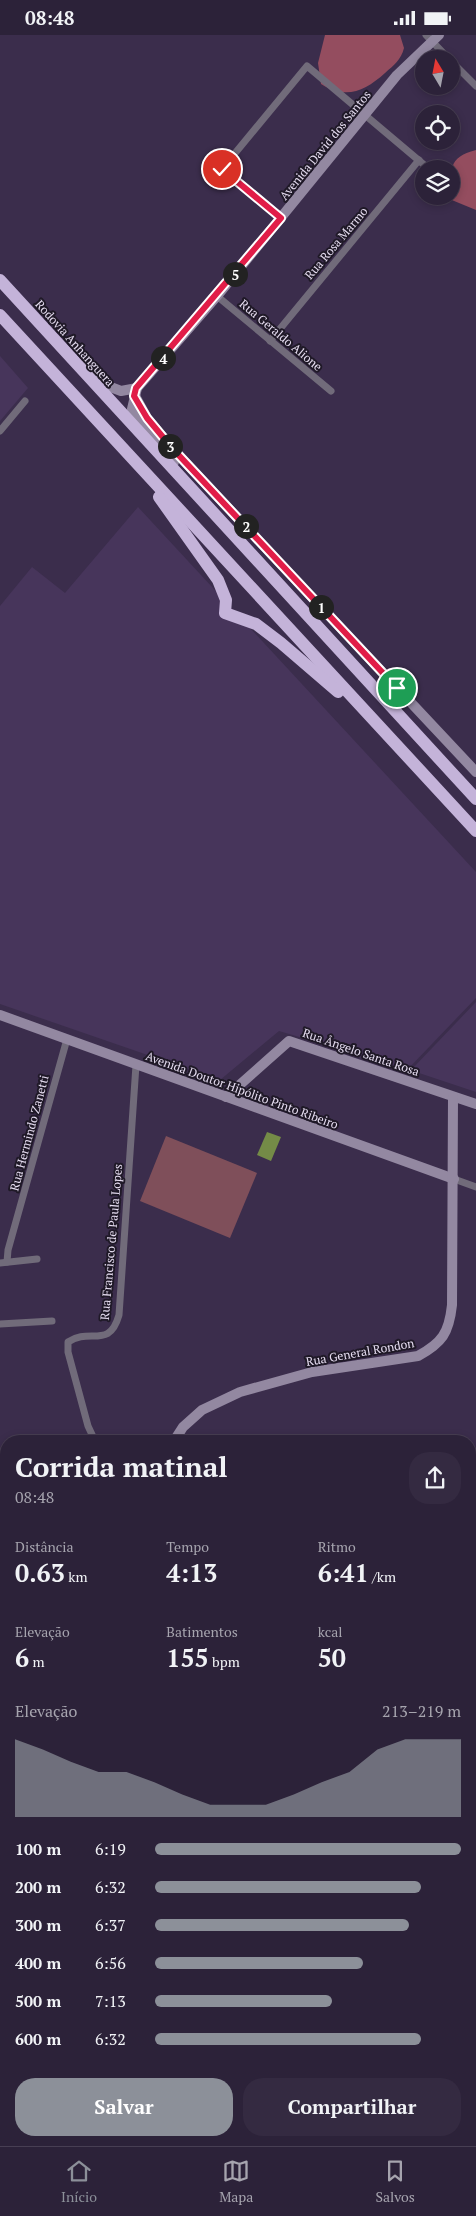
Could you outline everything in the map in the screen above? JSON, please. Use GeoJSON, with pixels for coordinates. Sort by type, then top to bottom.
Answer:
{"type":"FeatureCollection","features":[{"type":"Feature","properties":{"kind":"highway","name":"Rodovia Anhanguera"},"geometry":{"type":"LineString","coordinates":[[0,280],[476,799]]}},
{"type":"Feature","properties":{"kind":"highway"},"geometry":{"type":"LineString","coordinates":[[0,315],[476,831]]}},
{"type":"Feature","properties":{"kind":"highway"},"geometry":{"type":"LineString","coordinates":[[135,461],[218,580],[226,600],[225,613],[256,624],[281,643],[385,733]]}},
{"type":"Feature","properties":{"kind":"street"},"geometry":{"type":"LineString","coordinates":[[432,37],[442,50]]}},
{"type":"Feature","properties":{"kind":"street","name":"Avenida David dos Santos"},"geometry":{"type":"LineString","coordinates":[[136,392],[398,75],[432,37]]}},
{"type":"Feature","properties":{"kind":"street"},"geometry":{"type":"LineString","coordinates":[[281,218],[222,169],[307,66],[419,160]]}},
{"type":"Feature","properties":{"kind":"street"},"geometry":{"type":"LineString","coordinates":[[460,70],[476,86]]}},
{"type":"Feature","properties":{"kind":"street","name":"Rua Rosa Marmo"},"geometry":{"type":"LineString","coordinates":[[270,341],[415,165]]}},
{"type":"Feature","properties":{"kind":"street","name":"Rua Geraldo Alione"},"geometry":{"type":"LineString","coordinates":[[217,296],[331,391]]}},
{"type":"Feature","properties":{"kind":"street"},"geometry":{"type":"LineString","coordinates":[[64,351],[108,386],[120,391],[136,392]]}},
{"type":"Feature","properties":{"kind":"street"},"geometry":{"type":"LineString","coordinates":[[136,392],[133,413],[173,460],[182,479]]}},
{"type":"Feature","properties":{"kind":"street"},"geometry":{"type":"LineString","coordinates":[[136,392],[147,418],[172,448],[476,773]]}},
{"type":"Feature","properties":{"kind":"street"},"geometry":{"type":"LineString","coordinates":[[0,431],[25,401]]}},
{"type":"Feature","properties":{"kind":"street","name":"Avenida Doutor Hipólito Pinto Ribeiro"},"geometry":{"type":"LineString","coordinates":[[0,1015],[476,1187]]}},
{"type":"Feature","properties":{"kind":"street","name":"Rua Hermindo Zanetti"},"geometry":{"type":"LineString","coordinates":[[4,1262],[67,1039]]}},
{"type":"Feature","properties":{"kind":"street","name":"Rua Ângelo Santa Rosa"},"geometry":{"type":"LineString","coordinates":[[226,1097],[289,1041],[476,1104]]}},
{"type":"Feature","properties":{"kind":"street","name":"Rua Francisco de Paula Lopes"},"geometry":{"type":"LineString","coordinates":[[92,1435],[88,1426],[68,1352],[68,1342],[76,1337],[106,1335],[115,1328],[119,1315],[136,1065]]}},
{"type":"Feature","properties":{"kind":"street","name":"Rua General Rondon"},"geometry":{"type":"LineString","coordinates":[[178,1435],[183,1427],[202,1410],[240,1393],[312,1372],[418,1357],[443,1338],[450,1322],[454,1179],[453,1097]]}},
{"type":"Feature","properties":{"kind":"street"},"geometry":{"type":"LineString","coordinates":[[4,1262],[37,1259]]}},
{"type":"Feature","properties":{"kind":"street"},"geometry":{"type":"LineString","coordinates":[[0,1325],[52,1321]]}},
{"type":"Feature","properties":{"kind":"shaded area"},"geometry":{"type":"Polygon","coordinates":[[[325,35],[400,35],[404,48],[397,62],[370,85],[355,91],[339,92],[321,84],[318,63],[325,35]]]}},
{"type":"Feature","properties":{"kind":"shaded area"},"geometry":{"type":"Polygon","coordinates":[[[476,150],[476,210],[460,203],[460,160],[456,160],[476,150]]]}},
{"type":"Feature","properties":{"kind":"shaded area"},"geometry":{"type":"Polygon","coordinates":[[[0,356],[28,388],[0,421],[0,356]]]}},
{"type":"Feature","properties":{"kind":"shaded area"},"geometry":{"type":"Polygon","coordinates":[[[138,507],[476,872],[476,998],[408,1069],[279,1031],[220,1080],[0,1004],[0,606],[32,567],[65,593],[138,507]]]}},
{"type":"Feature","properties":{"kind":"shaded area"},"geometry":{"type":"Polygon","coordinates":[[[476,1002],[476,1092],[416,1072],[413,1068],[476,1002]]]}},
{"type":"Feature","properties":{"kind":"shaded area"},"geometry":{"type":"Polygon","coordinates":[[[267,1132],[281,1137],[271,1161],[257,1155],[267,1132]]]}},
{"type":"Feature","properties":{"kind":"shaded area"},"geometry":{"type":"Polygon","coordinates":[[[166,1136],[257,1173],[230,1238],[140,1201],[166,1136]]]}},
{"type":"Feature","properties":{"kind":"route"},"geometry":{"type":"LineString","coordinates":[[222,169],[281,218],[217,296],[136,388],[134,396],[147,418],[172,448],[397,688]]}}]}
